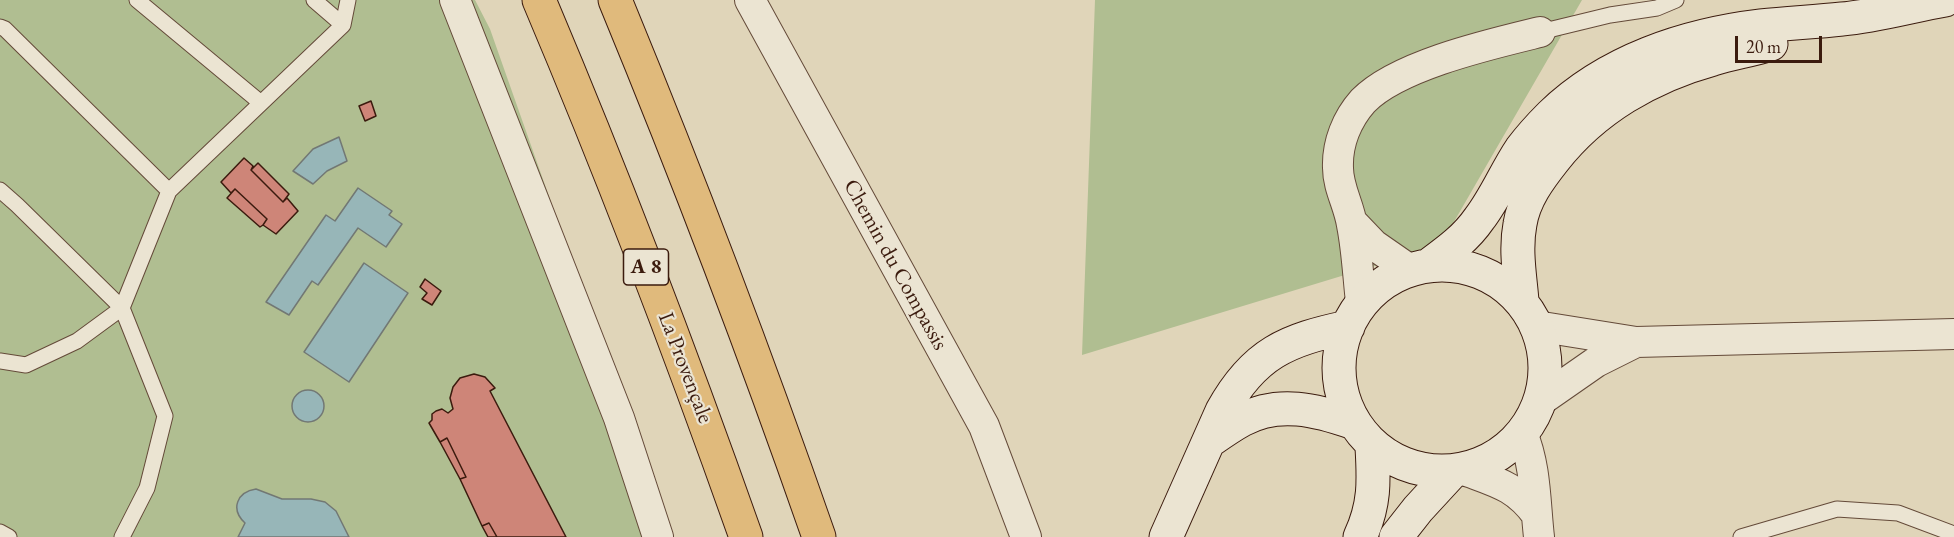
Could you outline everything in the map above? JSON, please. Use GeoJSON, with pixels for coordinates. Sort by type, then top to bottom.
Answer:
{"type":"FeatureCollection","features":[{"type":"Feature","properties":{"kind":"highway","name":"La Provençale"},"geometry":{"type":"LineString","coordinates":[[539,0],[594,131],[699,405],[746,537]]}},
{"type":"Feature","properties":{"kind":"highway"},"geometry":{"type":"LineString","coordinates":[[615,0],[710,237],[819,537]]}},
{"type":"Feature","properties":{"kind":"main road"},"geometry":{"type":"LineString","coordinates":[[1166,537],[1232,392],[1262,360],[1290,343],[1355,314],[1391,278],[1420,267],[1449,250],[1478,221],[1520,150],[1536,130],[1569,99],[1609,73],[1643,56],[1684,41],[1760,26],[1845,19],[1945,0]]}},
{"type":"Feature","properties":{"kind":"main road"},"geometry":{"type":"LineString","coordinates":[[1529,314],[1517,246],[1523,209],[1544,173],[1596,116],[1620,100],[1667,75],[1845,19]]}},
{"type":"Feature","properties":{"kind":"main road"},"geometry":{"type":"LineString","coordinates":[[1396,537],[1418,509],[1459,471],[1497,455],[1522,433],[1532,420],[1540,400],[1545,374],[1541,337],[1529,314],[1504,285],[1477,271],[1457,266],[1420,267]]}},
{"type":"Feature","properties":{"kind":"main road"},"geometry":{"type":"LineString","coordinates":[[1355,314],[1340,358],[1339,385],[1346,407],[1363,435],[1374,482],[1373,499],[1360,537]]}},
{"type":"Feature","properties":{"kind":"main road"},"geometry":{"type":"LineString","coordinates":[[1211,440],[1243,419],[1276,409],[1289,408],[1311,411],[1363,435],[1389,457],[1412,466],[1438,471],[1459,471]]}},
{"type":"Feature","properties":{"kind":"street"},"geometry":{"type":"LineString","coordinates":[[455,0],[620,418],[658,537]]}},
{"type":"Feature","properties":{"kind":"street","name":"Chemin du Compassis"},"geometry":{"type":"LineString","coordinates":[[750,0],[984,426],[1026,537]]}},
{"type":"Feature","properties":{"kind":"street"},"geometry":{"type":"LineString","coordinates":[[1355,314],[1352,222],[1340,185],[1339,149],[1352,115],[1364,100],[1379,89],[1427,65],[1540,32]]}},
{"type":"Feature","properties":{"kind":"street"},"geometry":{"type":"LineString","coordinates":[[1352,222],[1374,246],[1420,267]]}},
{"type":"Feature","properties":{"kind":"street"},"geometry":{"type":"LineString","coordinates":[[1529,314],[1636,342],[1954,334]]}},
{"type":"Feature","properties":{"kind":"street"},"geometry":{"type":"LineString","coordinates":[[1540,400],[1596,362],[1636,342]]}},
{"type":"Feature","properties":{"kind":"street"},"geometry":{"type":"LineString","coordinates":[[1522,433],[1529,450],[1538,526]]}},
{"type":"Feature","properties":{"kind":"street"},"geometry":{"type":"LineString","coordinates":[[1459,471],[1517,492],[1528,502],[1538,526]]}},
{"type":"Feature","properties":{"kind":"lane"},"geometry":{"type":"LineString","coordinates":[[137,0],[261,103]]}},
{"type":"Feature","properties":{"kind":"lane"},"geometry":{"type":"LineString","coordinates":[[314,0],[343,25]]}},
{"type":"Feature","properties":{"kind":"lane"},"geometry":{"type":"LineString","coordinates":[[0,361],[26,365],[77,341],[122,308],[169,191],[343,25],[348,0]]}},
{"type":"Feature","properties":{"kind":"lane"},"geometry":{"type":"LineString","coordinates":[[1540,32],[1610,15],[1657,8],[1676,0]]}},
{"type":"Feature","properties":{"kind":"lane"},"geometry":{"type":"LineString","coordinates":[[0,27],[169,191]]}},
{"type":"Feature","properties":{"kind":"lane"},"geometry":{"type":"LineString","coordinates":[[0,190],[122,308],[165,416],[147,488],[122,537]]}},
{"type":"Feature","properties":{"kind":"lane"},"geometry":{"type":"LineString","coordinates":[[1741,537],[1837,509],[1898,513],[1954,534]]}},
{"type":"Feature","properties":{"kind":"lane"},"geometry":{"type":"LineString","coordinates":[[0,532],[9,537]]}},
{"type":"Feature","properties":{"kind":"green space"},"geometry":{"type":"Polygon","coordinates":[[[0,0],[475,0],[490,29],[669,537],[0,537],[0,0]]]}},
{"type":"Feature","properties":{"kind":"green space"},"geometry":{"type":"Polygon","coordinates":[[[1095,0],[1582,0],[1440,246],[1082,355],[1095,0]]]}},
{"type":"Feature","properties":{"kind":"water"},"geometry":{"type":"Polygon","coordinates":[[[339,137],[347,161],[327,171],[313,184],[293,171],[313,149],[339,137]]]}},
{"type":"Feature","properties":{"kind":"water"},"geometry":{"type":"Polygon","coordinates":[[[358,188],[392,211],[389,215],[402,224],[386,247],[358,228],[318,285],[312,281],[289,315],[266,302],[326,215],[335,221],[358,188]]]}},
{"type":"Feature","properties":{"kind":"water"},"geometry":{"type":"Polygon","coordinates":[[[364,263],[408,293],[349,382],[304,352],[364,263]]]}},
{"type":"Feature","properties":{"kind":"water"},"geometry":{"type":"Polygon","coordinates":[[[308,390],[319,395],[324,406],[319,417],[308,422],[297,417],[292,406],[297,395],[308,390]]]}},
{"type":"Feature","properties":{"kind":"water"},"geometry":{"type":"Polygon","coordinates":[[[256,489],[282,499],[311,499],[325,502],[336,511],[349,537],[238,537],[245,523],[238,512],[238,502],[244,494],[256,489]]]}},
{"type":"Feature","properties":{"kind":"building"},"geometry":{"type":"Polygon","coordinates":[[[371,101],[376,116],[365,121],[359,106],[371,101]]]}},
{"type":"Feature","properties":{"kind":"building"},"geometry":{"type":"Polygon","coordinates":[[[244,158],[253,166],[251,170],[283,202],[287,198],[298,211],[276,234],[263,225],[267,219],[235,189],[231,193],[221,182],[244,158]]]}},
{"type":"Feature","properties":{"kind":"building"},"geometry":{"type":"Polygon","coordinates":[[[258,163],[289,194],[283,202],[251,170],[258,163]]]}},
{"type":"Feature","properties":{"kind":"building"},"geometry":{"type":"Polygon","coordinates":[[[235,189],[267,219],[263,225],[260,227],[227,198],[235,189]]]}},
{"type":"Feature","properties":{"kind":"building"},"geometry":{"type":"Polygon","coordinates":[[[425,279],[441,291],[432,305],[422,299],[427,293],[420,287],[425,279]]]}},
{"type":"Feature","properties":{"kind":"building"},"geometry":{"type":"Polygon","coordinates":[[[474,374],[485,377],[495,388],[490,391],[566,537],[497,537],[489,523],[482,526],[460,479],[466,477],[447,438],[440,442],[429,423],[432,420],[432,414],[436,411],[442,409],[448,413],[453,409],[450,398],[453,387],[460,378],[474,374]]]}},
{"type":"Feature","properties":{"kind":"building"},"geometry":{"type":"Polygon","coordinates":[[[447,438],[466,477],[460,479],[440,442],[447,438]]]}},
{"type":"Feature","properties":{"kind":"building"},"geometry":{"type":"Polygon","coordinates":[[[489,523],[497,537],[488,537],[482,526],[489,523]]]}}]}
